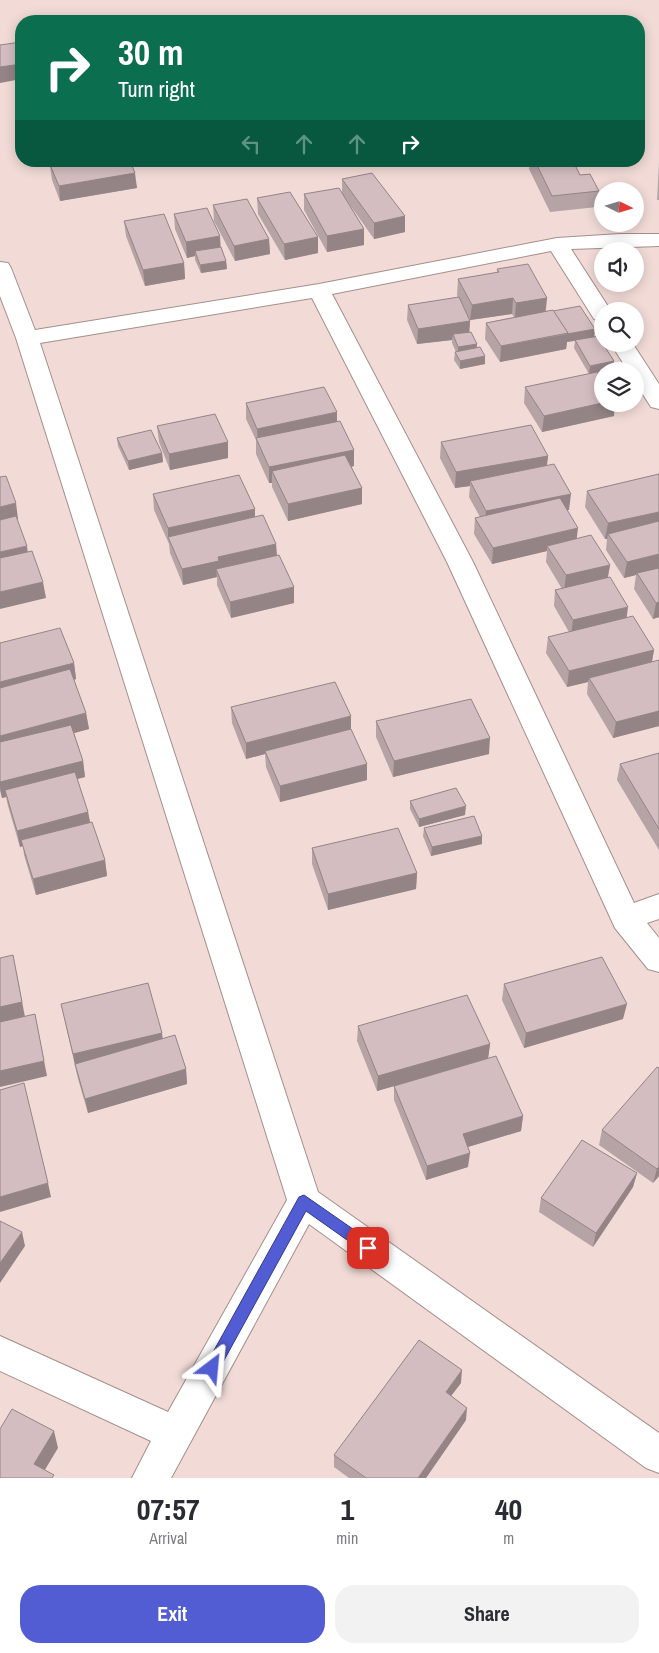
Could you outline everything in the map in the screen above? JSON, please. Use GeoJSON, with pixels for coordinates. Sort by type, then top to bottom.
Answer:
{"type":"FeatureCollection","features":[{"type":"Feature","properties":{"kind":"street"},"geometry":{"type":"LineString","coordinates":[[27,338],[319,290],[558,244],[620,240],[659,240]]}},
{"type":"Feature","properties":{"kind":"street"},"geometry":{"type":"LineString","coordinates":[[558,244],[594,302]]}},
{"type":"Feature","properties":{"kind":"street"},"geometry":{"type":"LineString","coordinates":[[0,268],[27,338],[304,1201],[659,1455]]}},
{"type":"Feature","properties":{"kind":"street"},"geometry":{"type":"LineString","coordinates":[[319,290],[460,562],[626,919],[659,960]]}},
{"type":"Feature","properties":{"kind":"street"},"geometry":{"type":"LineString","coordinates":[[627,352],[659,402]]}},
{"type":"Feature","properties":{"kind":"street"},"geometry":{"type":"LineString","coordinates":[[626,919],[659,906]]}},
{"type":"Feature","properties":{"kind":"street"},"geometry":{"type":"LineString","coordinates":[[151,1478],[304,1201]]}},
{"type":"Feature","properties":{"kind":"street"},"geometry":{"type":"LineString","coordinates":[[0,1353],[176,1434]]}},
{"type":"Feature","properties":{"kind":"building"},"geometry":{"type":"Polygon","coordinates":[[[15,43],[15,65],[0,67],[0,45],[15,43]]]}},
{"type":"Feature","properties":{"kind":"building"},"geometry":{"type":"Polygon","coordinates":[[[51,167],[132,167],[135,173],[59,186],[51,167]]]}},
{"type":"Feature","properties":{"kind":"building"},"geometry":{"type":"Polygon","coordinates":[[[538,167],[576,167],[580,175],[590,174],[594,182],[594,192],[552,196],[538,167]]]}},
{"type":"Feature","properties":{"kind":"building"},"geometry":{"type":"Polygon","coordinates":[[[372,173],[405,216],[374,223],[342,179],[372,173]]]}},
{"type":"Feature","properties":{"kind":"building"},"geometry":{"type":"Polygon","coordinates":[[[339,188],[364,229],[327,236],[304,194],[339,188]]]}},
{"type":"Feature","properties":{"kind":"building"},"geometry":{"type":"Polygon","coordinates":[[[290,192],[318,237],[284,244],[257,198],[290,192]]]}},
{"type":"Feature","properties":{"kind":"building"},"geometry":{"type":"Polygon","coordinates":[[[247,199],[269,239],[234,246],[213,205],[247,199]]]}},
{"type":"Feature","properties":{"kind":"building"},"geometry":{"type":"Polygon","coordinates":[[[207,208],[220,236],[186,242],[174,214],[207,208]]]}},
{"type":"Feature","properties":{"kind":"building"},"geometry":{"type":"Polygon","coordinates":[[[164,214],[184,263],[143,270],[124,221],[164,214]]]}},
{"type":"Feature","properties":{"kind":"building"},"geometry":{"type":"Polygon","coordinates":[[[221,247],[226,261],[200,265],[195,251],[221,247]]]}},
{"type":"Feature","properties":{"kind":"building"},"geometry":{"type":"Polygon","coordinates":[[[528,264],[547,298],[516,303],[513,298],[472,305],[458,279],[499,272],[497,269],[528,264]]]}},
{"type":"Feature","properties":{"kind":"building"},"geometry":{"type":"Polygon","coordinates":[[[459,297],[470,321],[418,329],[408,305],[459,297]]]}},
{"type":"Feature","properties":{"kind":"building"},"geometry":{"type":"Polygon","coordinates":[[[580,306],[594,329],[567,334],[553,311],[580,306]]]}},
{"type":"Feature","properties":{"kind":"building"},"geometry":{"type":"Polygon","coordinates":[[[553,310],[568,333],[501,346],[486,323],[553,310]]]}},
{"type":"Feature","properties":{"kind":"building"},"geometry":{"type":"Polygon","coordinates":[[[471,332],[477,344],[458,347],[453,334],[471,332]]]}},
{"type":"Feature","properties":{"kind":"building"},"geometry":{"type":"Polygon","coordinates":[[[594,337],[594,352],[608,352],[614,361],[594,362],[594,365],[590,366],[575,340],[594,337]]]}},
{"type":"Feature","properties":{"kind":"building"},"geometry":{"type":"Polygon","coordinates":[[[480,347],[485,356],[460,361],[455,352],[480,347]]]}},
{"type":"Feature","properties":{"kind":"building"},"geometry":{"type":"Polygon","coordinates":[[[594,373],[594,405],[544,416],[525,387],[594,373]]]}},
{"type":"Feature","properties":{"kind":"building"},"geometry":{"type":"Polygon","coordinates":[[[324,387],[337,412],[257,429],[246,403],[324,387]]]}},
{"type":"Feature","properties":{"kind":"building"},"geometry":{"type":"Polygon","coordinates":[[[215,414],[228,442],[169,454],[157,426],[215,414]]]}},
{"type":"Feature","properties":{"kind":"building"},"geometry":{"type":"Polygon","coordinates":[[[340,421],[354,450],[269,467],[256,438],[340,421]]]}},
{"type":"Feature","properties":{"kind":"building"},"geometry":{"type":"Polygon","coordinates":[[[531,425],[548,456],[456,472],[441,442],[531,425]]]}},
{"type":"Feature","properties":{"kind":"building"},"geometry":{"type":"Polygon","coordinates":[[[151,430],[162,453],[128,461],[117,438],[151,430]]]}},
{"type":"Feature","properties":{"kind":"building"},"geometry":{"type":"Polygon","coordinates":[[[345,455],[362,488],[288,504],[272,471],[345,455]]]}},
{"type":"Feature","properties":{"kind":"building"},"geometry":{"type":"Polygon","coordinates":[[[554,464],[571,494],[486,511],[470,481],[554,464]]]}},
{"type":"Feature","properties":{"kind":"building"},"geometry":{"type":"Polygon","coordinates":[[[659,474],[659,512],[608,523],[587,491],[659,474]]]}},
{"type":"Feature","properties":{"kind":"building"},"geometry":{"type":"Polygon","coordinates":[[[239,475],[255,509],[168,528],[153,494],[239,475]]]}},
{"type":"Feature","properties":{"kind":"building"},"geometry":{"type":"Polygon","coordinates":[[[6,476],[16,503],[0,507],[0,477],[6,476]]]}},
{"type":"Feature","properties":{"kind":"building"},"geometry":{"type":"Polygon","coordinates":[[[560,498],[578,528],[493,548],[475,518],[560,498]]]}},
{"type":"Feature","properties":{"kind":"building"},"geometry":{"type":"Polygon","coordinates":[[[263,515],[276,544],[218,557],[219,561],[182,569],[168,537],[263,515]]]}},
{"type":"Feature","properties":{"kind":"building"},"geometry":{"type":"Polygon","coordinates":[[[16,516],[27,546],[0,552],[0,520],[16,516]]]}},
{"type":"Feature","properties":{"kind":"building"},"geometry":{"type":"Polygon","coordinates":[[[659,521],[659,554],[627,562],[608,534],[659,521]]]}},
{"type":"Feature","properties":{"kind":"building"},"geometry":{"type":"Polygon","coordinates":[[[591,535],[610,565],[566,575],[547,546],[591,535]]]}},
{"type":"Feature","properties":{"kind":"building"},"geometry":{"type":"Polygon","coordinates":[[[32,551],[43,582],[0,592],[0,558],[32,551]]]}},
{"type":"Feature","properties":{"kind":"building"},"geometry":{"type":"Polygon","coordinates":[[[279,555],[294,587],[230,602],[216,569],[279,555]]]}},
{"type":"Feature","properties":{"kind":"building"},"geometry":{"type":"Polygon","coordinates":[[[659,568],[659,602],[656,603],[637,573],[659,568]]]}},
{"type":"Feature","properties":{"kind":"building"},"geometry":{"type":"Polygon","coordinates":[[[610,577],[628,607],[573,620],[555,590],[610,577]]]}},
{"type":"Feature","properties":{"kind":"building"},"geometry":{"type":"Polygon","coordinates":[[[633,616],[654,650],[569,671],[548,637],[633,616]]]}},
{"type":"Feature","properties":{"kind":"building"},"geometry":{"type":"Polygon","coordinates":[[[60,628],[74,663],[0,682],[0,643],[60,628]]]}},
{"type":"Feature","properties":{"kind":"building"},"geometry":{"type":"Polygon","coordinates":[[[659,660],[659,711],[616,722],[589,678],[659,660]]]}},
{"type":"Feature","properties":{"kind":"building"},"geometry":{"type":"Polygon","coordinates":[[[70,669],[86,713],[0,736],[0,688],[70,669]]]}},
{"type":"Feature","properties":{"kind":"building"},"geometry":{"type":"Polygon","coordinates":[[[335,682],[351,716],[246,743],[231,707],[335,682]]]}},
{"type":"Feature","properties":{"kind":"building"},"geometry":{"type":"Polygon","coordinates":[[[471,699],[490,738],[394,761],[376,721],[471,699]]]}},
{"type":"Feature","properties":{"kind":"building"},"geometry":{"type":"Polygon","coordinates":[[[71,725],[83,761],[0,782],[0,742],[71,725]]]}},
{"type":"Feature","properties":{"kind":"building"},"geometry":{"type":"Polygon","coordinates":[[[351,729],[367,764],[280,786],[265,751],[351,729]]]}},
{"type":"Feature","properties":{"kind":"building"},"geometry":{"type":"Polygon","coordinates":[[[659,753],[659,829],[620,764],[659,753]]]}},
{"type":"Feature","properties":{"kind":"building"},"geometry":{"type":"Polygon","coordinates":[[[75,772],[88,812],[17,831],[5,790],[75,772]]]}},
{"type":"Feature","properties":{"kind":"building"},"geometry":{"type":"Polygon","coordinates":[[[456,788],[466,806],[419,819],[410,801],[456,788]]]}},
{"type":"Feature","properties":{"kind":"building"},"geometry":{"type":"Polygon","coordinates":[[[474,816],[482,836],[432,847],[424,828],[474,816]]]}},
{"type":"Feature","properties":{"kind":"building"},"geometry":{"type":"Polygon","coordinates":[[[92,822],[105,860],[33,879],[21,840],[92,822]]]}},
{"type":"Feature","properties":{"kind":"building"},"geometry":{"type":"Polygon","coordinates":[[[398,828],[417,873],[328,894],[312,848],[398,828]]]}},
{"type":"Feature","properties":{"kind":"building"},"geometry":{"type":"Polygon","coordinates":[[[13,955],[22,1002],[0,1007],[0,958],[13,955]]]}},
{"type":"Feature","properties":{"kind":"building"},"geometry":{"type":"Polygon","coordinates":[[[602,957],[627,1004],[526,1033],[504,984],[602,957]]]}},
{"type":"Feature","properties":{"kind":"building"},"geometry":{"type":"Polygon","coordinates":[[[148,983],[162,1033],[73,1054],[61,1004],[148,983]]]}},
{"type":"Feature","properties":{"kind":"building"},"geometry":{"type":"Polygon","coordinates":[[[467,995],[490,1044],[378,1076],[358,1026],[467,995]]]}},
{"type":"Feature","properties":{"kind":"building"},"geometry":{"type":"Polygon","coordinates":[[[35,1014],[44,1061],[0,1071],[0,1022],[35,1014]]]}},
{"type":"Feature","properties":{"kind":"building"},"geometry":{"type":"Polygon","coordinates":[[[175,1035],[186,1069],[85,1099],[75,1064],[175,1035]]]}},
{"type":"Feature","properties":{"kind":"building"},"geometry":{"type":"Polygon","coordinates":[[[496,1056],[523,1116],[463,1134],[470,1153],[427,1166],[394,1086],[496,1056]]]}},
{"type":"Feature","properties":{"kind":"building"},"geometry":{"type":"Polygon","coordinates":[[[657,1067],[659,1068],[659,1167],[657,1169],[602,1130],[657,1067]]]}},
{"type":"Feature","properties":{"kind":"building"},"geometry":{"type":"Polygon","coordinates":[[[24,1083],[48,1183],[0,1197],[0,1090],[24,1083]]]}},
{"type":"Feature","properties":{"kind":"building"},"geometry":{"type":"Polygon","coordinates":[[[582,1140],[637,1173],[596,1233],[541,1198],[582,1140]]]}},
{"type":"Feature","properties":{"kind":"building"},"geometry":{"type":"Polygon","coordinates":[[[0,1221],[22,1232],[0,1263],[0,1221]]]}},
{"type":"Feature","properties":{"kind":"building"},"geometry":{"type":"Polygon","coordinates":[[[419,1340],[462,1370],[446,1392],[467,1408],[418,1478],[366,1478],[334,1455],[419,1340]]]}},
{"type":"Feature","properties":{"kind":"building"},"geometry":{"type":"Polygon","coordinates":[[[12,1409],[54,1431],[34,1464],[54,1475],[52,1478],[0,1478],[0,1429],[12,1409]]]}},
{"type":"Feature","properties":{"kind":"route"},"geometry":{"type":"LineString","coordinates":[[212,1368],[304,1201],[368,1248]]}}]}
